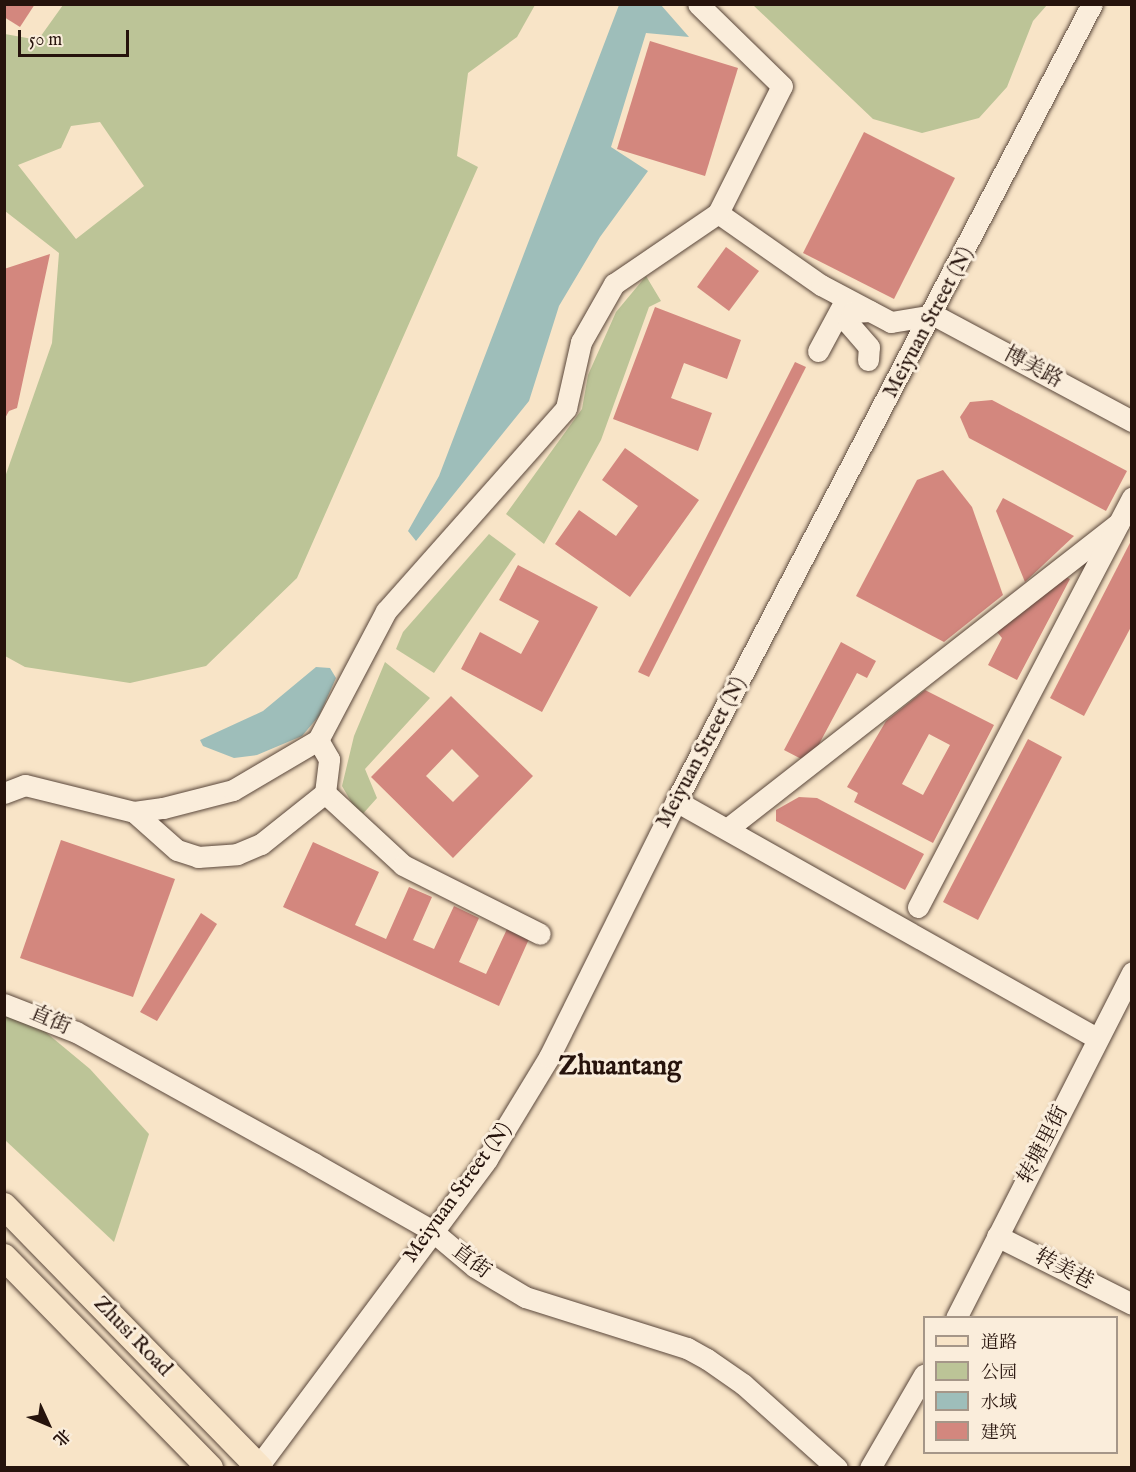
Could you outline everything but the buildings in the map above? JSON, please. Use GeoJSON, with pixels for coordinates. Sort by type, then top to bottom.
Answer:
{"type":"FeatureCollection","features":[{"type":"Feature","properties":{"kind":"main road","name":"Zhusi Road"},"geometry":{"type":"LineString","coordinates":[[4,1206],[258,1467]]}},
{"type":"Feature","properties":{"kind":"main road","name":"Zhusi Road"},"geometry":{"type":"LineString","coordinates":[[4,1257],[210,1467]]}},
{"type":"Feature","properties":{"kind":"street"},"geometry":{"type":"LineString","coordinates":[[4,793],[25,785],[134,812],[233,790],[318,740],[386,611],[567,408],[580,342],[614,284],[718,213],[782,86],[698,4]]}},
{"type":"Feature","properties":{"kind":"street","name":"Meiyuan Street (N)"},"geometry":{"type":"LineString","coordinates":[[258,1467],[431,1230],[488,1159],[549,1057],[676,801],[934,315],[1092,4]]}},
{"type":"Feature","properties":{"kind":"street"},"geometry":{"type":"LineString","coordinates":[[718,213],[846,299],[891,322],[934,315]]}},
{"type":"Feature","properties":{"kind":"street"},"geometry":{"type":"LineString","coordinates":[[818,351],[846,299]]}},
{"type":"Feature","properties":{"kind":"street"},"geometry":{"type":"LineString","coordinates":[[868,360],[866,341],[848,323],[853,312],[870,312]]}},
{"type":"Feature","properties":{"kind":"street","name":"博美路"},"geometry":{"type":"LineString","coordinates":[[934,315],[1131,422]]}},
{"type":"Feature","properties":{"kind":"street"},"geometry":{"type":"LineString","coordinates":[[918,907],[1131,498]]}},
{"type":"Feature","properties":{"kind":"street"},"geometry":{"type":"LineString","coordinates":[[727,829],[1118,523]]}},
{"type":"Feature","properties":{"kind":"street"},"geometry":{"type":"LineString","coordinates":[[134,812],[177,850],[198,857],[237,854],[261,844],[325,793],[329,759],[318,740]]}},
{"type":"Feature","properties":{"kind":"street"},"geometry":{"type":"LineString","coordinates":[[325,793],[404,865],[540,934]]}},
{"type":"Feature","properties":{"kind":"street"},"geometry":{"type":"LineString","coordinates":[[676,801],[1097,1038]]}},
{"type":"Feature","properties":{"kind":"street","name":"转塘里街"},"geometry":{"type":"LineString","coordinates":[[957,1316],[1131,972]]}},
{"type":"Feature","properties":{"kind":"street","name":"直街"},"geometry":{"type":"LineString","coordinates":[[4,1004],[76,1032],[431,1230],[475,1267],[525,1298],[687,1348],[707,1359],[743,1384],[837,1467]]}},
{"type":"Feature","properties":{"kind":"street","name":"转美巷"},"geometry":{"type":"LineString","coordinates":[[998,1236],[1131,1304]]}},
{"type":"Feature","properties":{"kind":"street"},"geometry":{"type":"LineString","coordinates":[[870,1467],[923,1377]]}},
{"type":"Feature","properties":{"kind":"green space"},"geometry":{"type":"Polygon","coordinates":[[[63,5],[535,5],[517,37],[468,73],[457,156],[478,167],[297,578],[206,666],[130,683],[25,667],[5,656],[5,477],[52,343],[59,253],[5,211],[5,34],[38,40],[63,5]],[[100,122],[71,126],[61,148],[18,165],[76,239],[144,186],[100,122]]]}},
{"type":"Feature","properties":{"kind":"green space"},"geometry":{"type":"Polygon","coordinates":[[[753,5],[1047,5],[1033,21],[1007,87],[979,118],[922,133],[873,119],[753,5]]]}},
{"type":"Feature","properties":{"kind":"green space"},"geometry":{"type":"Polygon","coordinates":[[[646,276],[661,301],[649,307],[601,440],[544,544],[506,514],[582,409],[588,375],[616,312],[646,276]]]}},
{"type":"Feature","properties":{"kind":"green space"},"geometry":{"type":"Polygon","coordinates":[[[489,534],[516,554],[434,673],[396,649],[403,632],[489,534]]]}},
{"type":"Feature","properties":{"kind":"green space"},"geometry":{"type":"Polygon","coordinates":[[[385,662],[430,698],[365,769],[377,798],[360,817],[342,786],[354,736],[385,662]]]}},
{"type":"Feature","properties":{"kind":"green space"},"geometry":{"type":"Polygon","coordinates":[[[13,1005],[90,1069],[149,1134],[114,1242],[5,1140],[4,1006],[13,1005]]]}},
{"type":"Feature","properties":{"kind":"water"},"geometry":{"type":"Polygon","coordinates":[[[619,5],[661,5],[689,37],[646,33],[611,147],[648,171],[600,237],[559,306],[529,401],[416,541],[408,531],[439,476],[619,5]]]}},
{"type":"Feature","properties":{"kind":"water"},"geometry":{"type":"Polygon","coordinates":[[[316,667],[330,668],[336,678],[319,716],[302,736],[257,755],[234,758],[203,746],[200,740],[263,711],[316,667]]]}},
{"type":"Feature","properties":{"kind":"district","name":"Zhuantang"},"geometry":{"type":"Point","coordinates":[620,1068]}}]}
